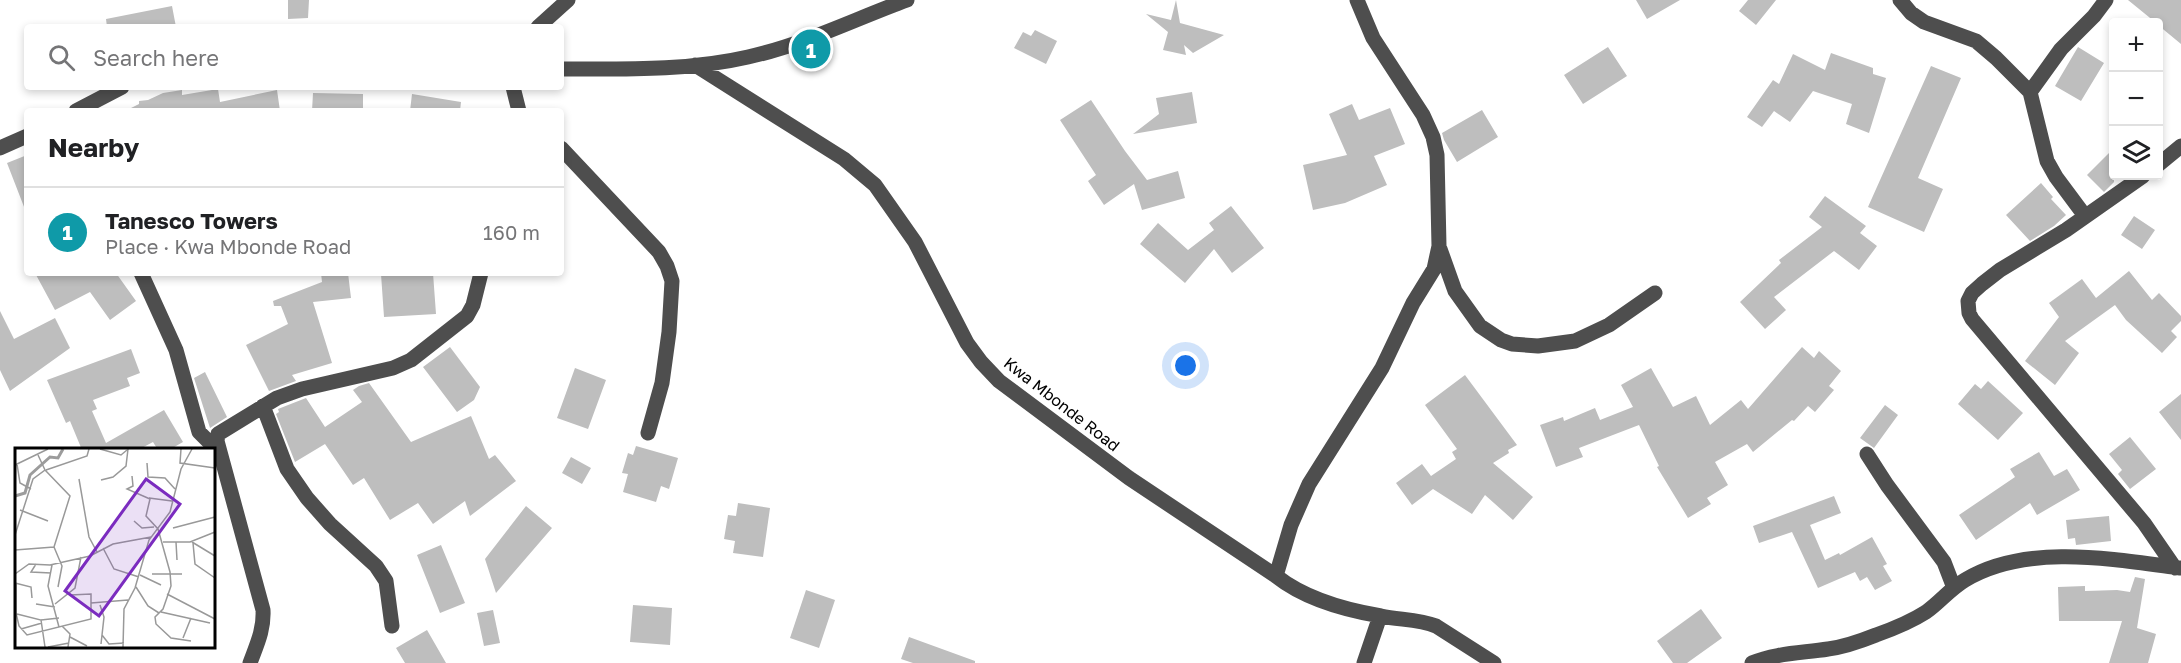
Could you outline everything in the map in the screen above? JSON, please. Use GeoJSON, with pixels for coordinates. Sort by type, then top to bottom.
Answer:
{"type":"FeatureCollection","features":[{"type":"Feature","properties":{"kind":"street"},"geometry":{"type":"LineString","coordinates":[[541,24],[568,0]]}},
{"type":"Feature","properties":{"kind":"street"},"geometry":{"type":"LineString","coordinates":[[564,69],[695,65],[747,58],[779,49],[908,0]]}},
{"type":"Feature","properties":{"kind":"street"},"geometry":{"type":"LineString","coordinates":[[1276,576],[1291,525],[1309,483],[1382,368],[1413,303],[1434,269],[1439,246],[1437,155],[1433,137],[1423,115],[1373,38],[1357,0]]}},
{"type":"Feature","properties":{"kind":"street"},"geometry":{"type":"LineString","coordinates":[[1900,0],[1911,13],[1924,22],[1976,41],[2030,92],[2047,161],[2085,216]]}},
{"type":"Feature","properties":{"kind":"street"},"geometry":{"type":"LineString","coordinates":[[2030,92],[2061,49],[2094,16],[2106,0]]}},
{"type":"Feature","properties":{"kind":"street","name":"Kwa Mbonde Road"},"geometry":{"type":"LineString","coordinates":[[695,65],[844,159],[875,185],[920,250],[967,343],[999,381],[1129,478],[1289,586],[1329,604],[1380,616],[1427,622],[1494,663]]}},
{"type":"Feature","properties":{"kind":"street"},"geometry":{"type":"LineString","coordinates":[[82,108],[116,90]]}},
{"type":"Feature","properties":{"kind":"street"},"geometry":{"type":"LineString","coordinates":[[514,90],[518,108]]}},
{"type":"Feature","properties":{"kind":"street"},"geometry":{"type":"LineString","coordinates":[[0,148],[24,137]]}},
{"type":"Feature","properties":{"kind":"street"},"geometry":{"type":"LineString","coordinates":[[2163,161],[2181,146]]}},
{"type":"Feature","properties":{"kind":"street"},"geometry":{"type":"LineString","coordinates":[[564,151],[659,252],[672,281],[669,332],[663,373],[648,433]]}},
{"type":"Feature","properties":{"kind":"street"},"geometry":{"type":"LineString","coordinates":[[2137,180],[1982,284],[1972,293],[1968,302],[1969,313],[2144,523],[2178,568]]}},
{"type":"Feature","properties":{"kind":"street"},"geometry":{"type":"LineString","coordinates":[[1439,246],[1455,291],[1480,326],[1501,340],[1512,344],[1538,346],[1575,341],[1609,325],[1655,293]]}},
{"type":"Feature","properties":{"kind":"street"},"geometry":{"type":"LineString","coordinates":[[142,276],[176,350],[199,432],[211,441],[220,453]]}},
{"type":"Feature","properties":{"kind":"street"},"geometry":{"type":"LineString","coordinates":[[250,663],[261,638],[264,624],[263,610],[220,453],[217,438],[220,431],[262,405],[302,389],[393,368],[411,360],[467,316],[473,305],[480,276]]}},
{"type":"Feature","properties":{"kind":"street"},"geometry":{"type":"LineString","coordinates":[[262,405],[287,469],[307,498],[330,524],[376,567],[386,581],[392,626]]}},
{"type":"Feature","properties":{"kind":"street"},"geometry":{"type":"LineString","coordinates":[[1867,454],[1944,562],[1954,588]]}},
{"type":"Feature","properties":{"kind":"street"},"geometry":{"type":"LineString","coordinates":[[1752,663],[1771,657],[1831,649],[1880,634],[1926,612],[1954,588],[1983,571],[2022,560],[2044,556],[2121,559],[2178,568]]}},
{"type":"Feature","properties":{"kind":"street"},"geometry":{"type":"LineString","coordinates":[[1364,663],[1380,616]]}},
{"type":"Feature","properties":{"kind":"building"},"geometry":{"type":"Polygon","coordinates":[[[288,0],[309,0],[308,18],[288,19],[288,0]]]}},
{"type":"Feature","properties":{"kind":"building"},"geometry":{"type":"Polygon","coordinates":[[[1176,0],[1180,23],[1224,35],[1193,53],[1184,45],[1186,55],[1163,50],[1168,32],[1146,14],[1171,20],[1176,0]]]}},
{"type":"Feature","properties":{"kind":"building"},"geometry":{"type":"Polygon","coordinates":[[[1636,0],[1680,0],[1647,19],[1636,0]]]}},
{"type":"Feature","properties":{"kind":"building"},"geometry":{"type":"Polygon","coordinates":[[[1748,0],[1776,0],[1756,25],[1739,11],[1748,0]]]}},
{"type":"Feature","properties":{"kind":"building"},"geometry":{"type":"Polygon","coordinates":[[[2128,0],[2181,0],[2181,44],[2163,29],[2163,18],[2150,18],[2128,0]]]}},
{"type":"Feature","properties":{"kind":"building"},"geometry":{"type":"Polygon","coordinates":[[[172,6],[175,24],[107,24],[106,19],[172,6]]]}},
{"type":"Feature","properties":{"kind":"building"},"geometry":{"type":"Polygon","coordinates":[[[1035,30],[1057,41],[1046,64],[1014,48],[1023,32],[1031,36],[1035,30]]]}},
{"type":"Feature","properties":{"kind":"building"},"geometry":{"type":"Polygon","coordinates":[[[1608,47],[1627,76],[1583,104],[1564,75],[1608,47]]]}},
{"type":"Feature","properties":{"kind":"building"},"geometry":{"type":"Polygon","coordinates":[[[2078,47],[2104,63],[2081,101],[2055,86],[2078,47]]]}},
{"type":"Feature","properties":{"kind":"building"},"geometry":{"type":"Polygon","coordinates":[[[1831,53],[1873,68],[1873,74],[1886,78],[1869,133],[1846,124],[1852,104],[1813,91],[1790,122],[1774,111],[1762,127],[1747,117],[1773,80],[1779,84],[1793,54],[1825,70],[1831,53]]]}},
{"type":"Feature","properties":{"kind":"building"},"geometry":{"type":"Polygon","coordinates":[[[1931,66],[1961,78],[1918,178],[1943,189],[1924,232],[1868,207],[1931,66]]]}},
{"type":"Feature","properties":{"kind":"building"},"geometry":{"type":"Polygon","coordinates":[[[182,90],[182,95],[218,90],[220,102],[277,90],[280,108],[131,108],[139,104],[139,101],[148,100],[163,93],[182,90]]]}},
{"type":"Feature","properties":{"kind":"building"},"geometry":{"type":"Polygon","coordinates":[[[1192,92],[1197,123],[1133,134],[1159,114],[1156,98],[1192,92]]]}},
{"type":"Feature","properties":{"kind":"building"},"geometry":{"type":"Polygon","coordinates":[[[313,93],[363,94],[363,108],[312,108],[313,93]]]}},
{"type":"Feature","properties":{"kind":"building"},"geometry":{"type":"Polygon","coordinates":[[[412,94],[461,102],[460,108],[410,108],[412,94]]]}},
{"type":"Feature","properties":{"kind":"building"},"geometry":{"type":"Polygon","coordinates":[[[1091,100],[1147,180],[1178,171],[1185,198],[1142,210],[1134,184],[1104,205],[1088,181],[1096,175],[1060,120],[1091,100]]]}},
{"type":"Feature","properties":{"kind":"building"},"geometry":{"type":"Polygon","coordinates":[[[1352,104],[1359,120],[1390,108],[1405,144],[1374,156],[1387,185],[1345,203],[1313,210],[1303,165],[1347,155],[1329,114],[1352,104]]]}},
{"type":"Feature","properties":{"kind":"building"},"geometry":{"type":"Polygon","coordinates":[[[1482,110],[1498,137],[1457,162],[1442,133],[1482,110]]]}},
{"type":"Feature","properties":{"kind":"building"},"geometry":{"type":"Polygon","coordinates":[[[2109,153],[2109,180],[2114,180],[2114,182],[2104,192],[2087,175],[2109,153]]]}},
{"type":"Feature","properties":{"kind":"building"},"geometry":{"type":"Polygon","coordinates":[[[24,156],[24,207],[7,163],[24,156]]]}},
{"type":"Feature","properties":{"kind":"building"},"geometry":{"type":"Polygon","coordinates":[[[2041,183],[2053,197],[2051,199],[2066,215],[2054,226],[2030,241],[2006,215],[2041,183]]]}},
{"type":"Feature","properties":{"kind":"building"},"geometry":{"type":"Polygon","coordinates":[[[1825,196],[1866,226],[1860,233],[1877,246],[1859,270],[1834,251],[1774,297],[1786,310],[1765,329],[1740,302],[1781,263],[1779,260],[1822,227],[1809,217],[1825,196]]]}},
{"type":"Feature","properties":{"kind":"building"},"geometry":{"type":"Polygon","coordinates":[[[1231,206],[1264,248],[1232,273],[1214,249],[1185,283],[1140,244],[1158,223],[1188,250],[1214,230],[1209,223],[1231,206]]]}},
{"type":"Feature","properties":{"kind":"building"},"geometry":{"type":"Polygon","coordinates":[[[2134,216],[2155,230],[2142,249],[2121,235],[2134,216]]]}},
{"type":"Feature","properties":{"kind":"building"},"geometry":{"type":"Polygon","coordinates":[[[2129,271],[2152,300],[2159,293],[2181,316],[2181,321],[2171,331],[2177,337],[2162,353],[2126,320],[2115,305],[2065,341],[2079,353],[2055,385],[2025,361],[2059,317],[2049,303],[2082,279],[2096,298],[2129,271]]]}},
{"type":"Feature","properties":{"kind":"building"},"geometry":{"type":"Polygon","coordinates":[[[37,276],[118,276],[136,301],[110,320],[90,292],[55,310],[37,276]]]}},
{"type":"Feature","properties":{"kind":"building"},"geometry":{"type":"Polygon","coordinates":[[[321,276],[348,276],[351,298],[313,302],[332,363],[292,375],[296,381],[269,391],[246,345],[288,324],[281,306],[274,306],[273,301],[322,282],[321,276]]]}},
{"type":"Feature","properties":{"kind":"building"},"geometry":{"type":"Polygon","coordinates":[[[381,276],[433,276],[436,314],[384,317],[381,276]]]}},
{"type":"Feature","properties":{"kind":"building"},"geometry":{"type":"Polygon","coordinates":[[[0,311],[14,339],[55,318],[70,348],[10,391],[0,370],[0,311]]]}},
{"type":"Feature","properties":{"kind":"building"},"geometry":{"type":"Polygon","coordinates":[[[450,347],[480,387],[474,400],[457,412],[423,367],[450,347]]]}},
{"type":"Feature","properties":{"kind":"building"},"geometry":{"type":"Polygon","coordinates":[[[1802,347],[1814,358],[1819,351],[1841,371],[1829,386],[1834,390],[1815,412],[1808,406],[1794,421],[1792,420],[1753,452],[1747,444],[1715,462],[1728,485],[1707,498],[1711,504],[1688,518],[1657,467],[1659,466],[1639,425],[1579,448],[1583,457],[1556,467],[1540,425],[1563,417],[1564,421],[1595,408],[1600,420],[1633,407],[1621,385],[1651,368],[1673,407],[1696,396],[1710,425],[1741,400],[1748,409],[1802,347]]]}},
{"type":"Feature","properties":{"kind":"building"},"geometry":{"type":"Polygon","coordinates":[[[131,349],[140,373],[127,378],[130,386],[93,400],[97,409],[92,411],[106,443],[164,410],[183,442],[172,448],[157,448],[153,442],[142,448],[81,448],[70,421],[66,423],[47,380],[131,349]]]}},
{"type":"Feature","properties":{"kind":"building"},"geometry":{"type":"Polygon","coordinates":[[[575,368],[606,380],[588,429],[557,418],[575,368]]]}},
{"type":"Feature","properties":{"kind":"building"},"geometry":{"type":"Polygon","coordinates":[[[205,372],[227,417],[210,428],[194,378],[205,372]]]}},
{"type":"Feature","properties":{"kind":"building"},"geometry":{"type":"Polygon","coordinates":[[[1465,375],[1517,445],[1493,463],[1533,497],[1513,520],[1485,495],[1472,514],[1433,489],[1412,505],[1396,483],[1422,464],[1431,476],[1456,459],[1452,452],[1457,449],[1425,405],[1465,375]]]}},
{"type":"Feature","properties":{"kind":"building"},"geometry":{"type":"Polygon","coordinates":[[[1988,381],[2023,413],[1998,440],[1958,404],[1975,384],[1981,389],[1988,381]]]}},
{"type":"Feature","properties":{"kind":"building"},"geometry":{"type":"Polygon","coordinates":[[[369,383],[411,442],[471,416],[489,459],[495,455],[516,481],[470,516],[465,501],[433,524],[418,503],[390,520],[364,478],[353,485],[325,444],[295,462],[276,414],[279,412],[278,409],[306,398],[325,427],[362,402],[353,390],[369,383]]]}},
{"type":"Feature","properties":{"kind":"building"},"geometry":{"type":"Polygon","coordinates":[[[2181,394],[2181,440],[2159,412],[2181,394]]]}},
{"type":"Feature","properties":{"kind":"building"},"geometry":{"type":"Polygon","coordinates":[[[1885,405],[1898,415],[1874,448],[1860,438],[1885,405]]]}},
{"type":"Feature","properties":{"kind":"building"},"geometry":{"type":"Polygon","coordinates":[[[2130,437],[2156,469],[2130,489],[2118,474],[2122,470],[2109,454],[2130,437]]]}},
{"type":"Feature","properties":{"kind":"building"},"geometry":{"type":"Polygon","coordinates":[[[636,446],[678,458],[669,489],[661,486],[656,502],[623,492],[628,474],[622,473],[628,453],[633,455],[636,446]]]}},
{"type":"Feature","properties":{"kind":"building"},"geometry":{"type":"Polygon","coordinates":[[[2039,452],[2054,476],[2067,469],[2080,490],[2037,515],[2030,503],[1976,540],[1959,515],[2015,477],[2010,469],[2039,452]]]}},
{"type":"Feature","properties":{"kind":"building"},"geometry":{"type":"Polygon","coordinates":[[[571,457],[591,468],[582,484],[562,473],[571,457]]]}},
{"type":"Feature","properties":{"kind":"building"},"geometry":{"type":"Polygon","coordinates":[[[1834,496],[1841,513],[1810,525],[1825,560],[1839,553],[1840,555],[1872,537],[1887,564],[1883,566],[1892,581],[1875,590],[1867,577],[1860,581],[1855,572],[1818,588],[1792,532],[1759,543],[1753,526],[1834,496]]]}},
{"type":"Feature","properties":{"kind":"building"},"geometry":{"type":"Polygon","coordinates":[[[738,503],[770,508],[763,557],[733,553],[735,541],[724,539],[728,515],[736,516],[738,503]]]}},
{"type":"Feature","properties":{"kind":"building"},"geometry":{"type":"Polygon","coordinates":[[[526,506],[552,528],[496,593],[485,559],[526,506]]]}},
{"type":"Feature","properties":{"kind":"building"},"geometry":{"type":"Polygon","coordinates":[[[2109,516],[2111,541],[2076,545],[2075,538],[2068,539],[2066,520],[2109,516]]]}},
{"type":"Feature","properties":{"kind":"building"},"geometry":{"type":"Polygon","coordinates":[[[441,545],[465,603],[440,613],[417,555],[441,545]]]}},
{"type":"Feature","properties":{"kind":"building"},"geometry":{"type":"Polygon","coordinates":[[[2135,577],[2145,579],[2137,628],[2156,634],[2148,663],[2109,663],[2122,621],[2059,621],[2058,587],[2085,586],[2085,591],[2130,592],[2135,577]]]}},
{"type":"Feature","properties":{"kind":"building"},"geometry":{"type":"Polygon","coordinates":[[[806,590],[835,600],[819,648],[790,638],[806,590]]]}},
{"type":"Feature","properties":{"kind":"building"},"geometry":{"type":"Polygon","coordinates":[[[633,605],[672,608],[670,645],[630,642],[633,605]]]}},
{"type":"Feature","properties":{"kind":"building"},"geometry":{"type":"Polygon","coordinates":[[[1701,609],[1722,638],[1687,663],[1673,663],[1657,641],[1701,609]]]}},
{"type":"Feature","properties":{"kind":"building"},"geometry":{"type":"Polygon","coordinates":[[[493,610],[500,643],[484,646],[477,613],[493,610]]]}},
{"type":"Feature","properties":{"kind":"building"},"geometry":{"type":"Polygon","coordinates":[[[427,630],[446,663],[405,663],[396,648],[427,630]]]}},
{"type":"Feature","properties":{"kind":"building"},"geometry":{"type":"Polygon","coordinates":[[[909,637],[975,661],[975,663],[913,663],[901,659],[909,637]]]}},
{"type":"Feature","properties":{"kind":"place","name":"Tanesco Towers"},"geometry":{"type":"Point","coordinates":[811,49]}}]}
